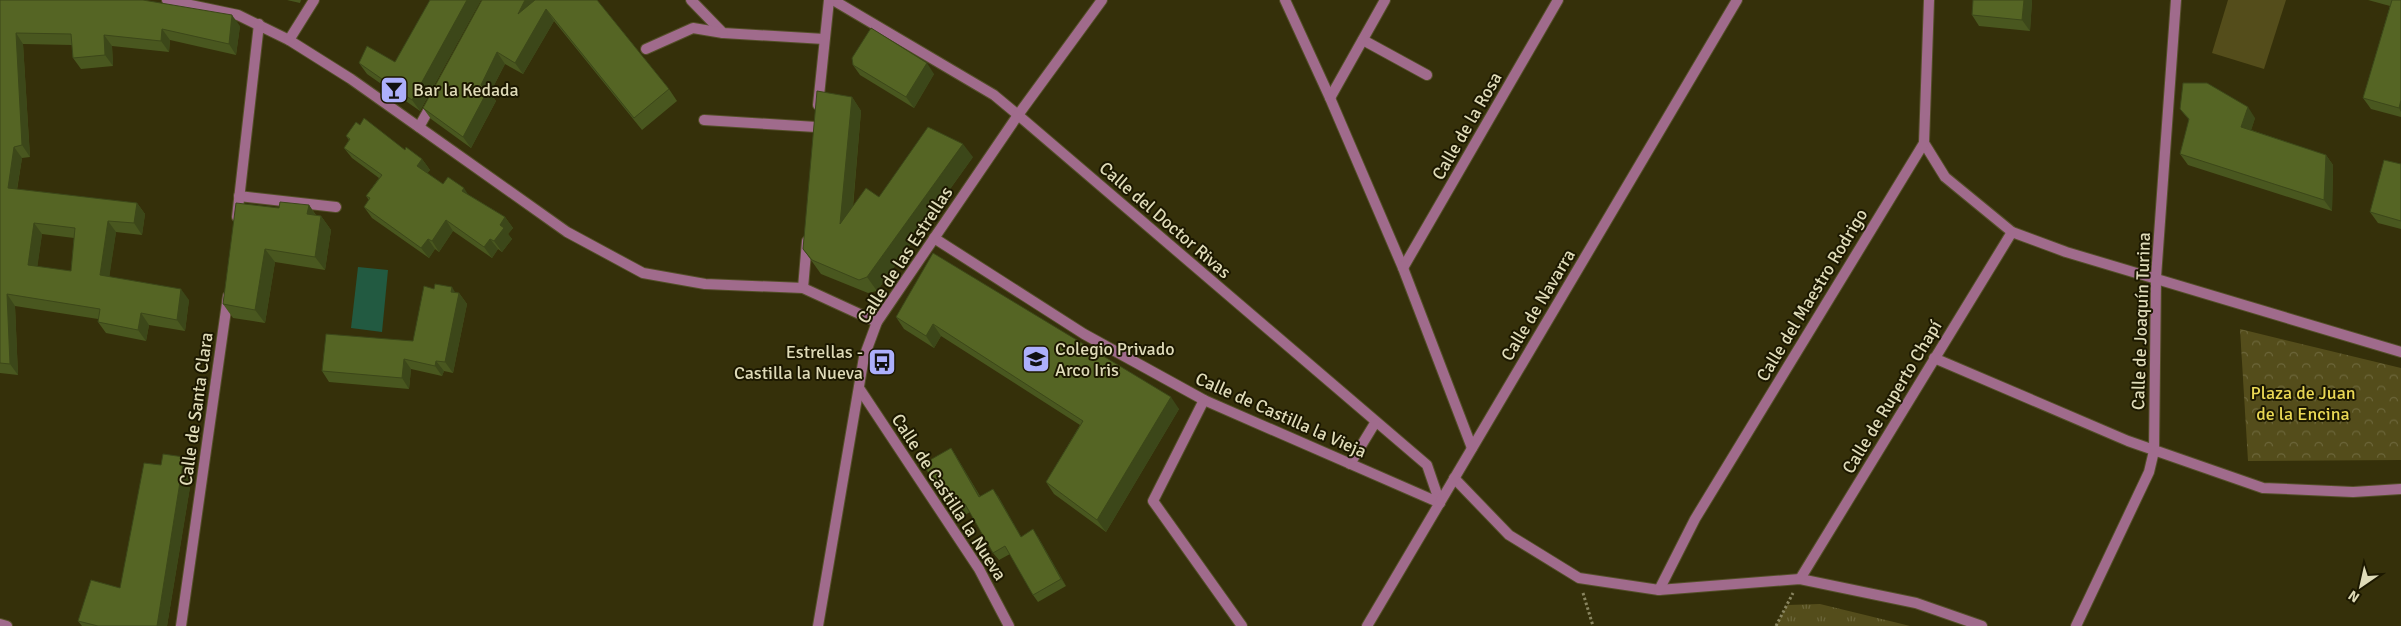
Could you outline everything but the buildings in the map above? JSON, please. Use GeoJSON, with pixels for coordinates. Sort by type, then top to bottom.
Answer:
{"type":"FeatureCollection","features":[{"type":"Feature","properties":{"kind":"street"},"geometry":{"type":"LineString","coordinates":[[167,0],[238,15],[289,40],[351,79],[567,232],[643,273],[705,284],[803,288],[877,322]]}},
{"type":"Feature","properties":{"kind":"street"},"geometry":{"type":"LineString","coordinates":[[289,40],[314,0]]}},
{"type":"Feature","properties":{"kind":"street"},"geometry":{"type":"LineString","coordinates":[[691,0],[723,33]]}},
{"type":"Feature","properties":{"kind":"street"},"geometry":{"type":"LineString","coordinates":[[704,120],[816,132],[829,0]]}},
{"type":"Feature","properties":{"kind":"street","name":"Calle del Doctor Rivas"},"geometry":{"type":"LineString","coordinates":[[833,0],[994,95],[1427,465],[1440,503]]}},
{"type":"Feature","properties":{"kind":"street","name":"Calle de las Estrellas"},"geometry":{"type":"LineString","coordinates":[[818,626],[864,357],[877,322],[1018,115],[1102,0]]}},
{"type":"Feature","properties":{"kind":"street"},"geometry":{"type":"LineString","coordinates":[[1285,0],[1330,98],[1403,268],[1472,448]]}},
{"type":"Feature","properties":{"kind":"street"},"geometry":{"type":"LineString","coordinates":[[1330,98],[1385,0]]}},
{"type":"Feature","properties":{"kind":"street","name":"Calle de la Rosa"},"geometry":{"type":"LineString","coordinates":[[1403,268],[1558,0]]}},
{"type":"Feature","properties":{"kind":"street","name":"Calle de Navarra"},"geometry":{"type":"LineString","coordinates":[[1367,626],[1737,0]]}},
{"type":"Feature","properties":{"kind":"street","name":"Calle del Maestro Rodrigo"},"geometry":{"type":"LineString","coordinates":[[1658,590],[1695,519],[1924,143],[1929,0]]}},
{"type":"Feature","properties":{"kind":"street","name":"Calle de Joaquín Turina"},"geometry":{"type":"LineString","coordinates":[[2076,626],[2150,472],[2154,451],[2156,277],[2176,0]]}},
{"type":"Feature","properties":{"kind":"street"},"geometry":{"type":"LineString","coordinates":[[236,225],[259,24]]}},
{"type":"Feature","properties":{"kind":"street"},"geometry":{"type":"LineString","coordinates":[[646,49],[693,28],[723,33],[824,39]]}},
{"type":"Feature","properties":{"kind":"street"},"geometry":{"type":"LineString","coordinates":[[1363,40],[1427,75]]}},
{"type":"Feature","properties":{"kind":"street"},"geometry":{"type":"LineString","coordinates":[[419,128],[438,94]]}},
{"type":"Feature","properties":{"kind":"street"},"geometry":{"type":"LineString","coordinates":[[1924,143],[1945,177],[2012,232],[2066,252],[2156,277],[2401,352]]}},
{"type":"Feature","properties":{"kind":"street"},"geometry":{"type":"LineString","coordinates":[[239,196],[336,207]]}},
{"type":"Feature","properties":{"kind":"street"},"geometry":{"type":"LineString","coordinates":[[803,288],[808,231]]}},
{"type":"Feature","properties":{"kind":"street","name":"Calle de Ruperto Chapí"},"geometry":{"type":"LineString","coordinates":[[1800,579],[2012,232]]}},
{"type":"Feature","properties":{"kind":"street","name":"Calle de Castilla la Vieja"},"geometry":{"type":"LineString","coordinates":[[934,238],[1084,334],[1204,400],[1440,503]]}},
{"type":"Feature","properties":{"kind":"street","name":"Calle de Santa Clara"},"geometry":{"type":"LineString","coordinates":[[181,626],[222,350],[229,282]]}},
{"type":"Feature","properties":{"kind":"street"},"geometry":{"type":"LineString","coordinates":[[1934,358],[2154,451],[2263,488],[2353,492],[2401,489]]}},
{"type":"Feature","properties":{"kind":"street","name":"Calle de Castilla la Nueva"},"geometry":{"type":"LineString","coordinates":[[859,388],[979,570],[1009,626]]}},
{"type":"Feature","properties":{"kind":"street"},"geometry":{"type":"LineString","coordinates":[[1204,400],[1153,501],[1242,626]]}},
{"type":"Feature","properties":{"kind":"street"},"geometry":{"type":"LineString","coordinates":[[1350,464],[1376,423]]}},
{"type":"Feature","properties":{"kind":"street"},"geometry":{"type":"LineString","coordinates":[[1454,478],[1509,535],[1579,578],[1658,590],[1800,579],[1916,603],[1982,626]]}},
{"type":"Feature","properties":{"kind":"street"},"geometry":{"type":"LineString","coordinates":[[0,624],[7,626]]}},
{"type":"Feature","properties":{"kind":"path"},"geometry":{"type":"LineString","coordinates":[[1579,578],[1593,626]]}},
{"type":"Feature","properties":{"kind":"path"},"geometry":{"type":"LineString","coordinates":[[1776,626],[1800,579]]}},
{"type":"Feature","properties":{"kind":"green space"},"geometry":{"type":"Polygon","coordinates":[[[2228,0],[2286,0],[2264,69],[2212,53],[2228,0]]]}},
{"type":"Feature","properties":{"kind":"green space","name":"Plaza de Juan de la Encina"},"geometry":{"type":"Polygon","coordinates":[[[2240,329],[2401,368],[2401,460],[2248,461],[2240,329]]]}},
{"type":"Feature","properties":{"kind":"green space"},"geometry":{"type":"Polygon","coordinates":[[[1820,604],[1910,626],[1776,626],[1787,605],[1820,604]]]}},
{"type":"Feature","properties":{"kind":"shaded area"},"geometry":{"type":"Polygon","coordinates":[[[358,267],[388,270],[382,332],[351,328],[358,267]]]}},
{"type":"Feature","properties":{"kind":"place","name":"Bar la Kedada"},"geometry":{"type":"Point","coordinates":[394,90]}},
{"type":"Feature","properties":{"kind":"place","name":"Colegio Privado Arco Iris"},"geometry":{"type":"Point","coordinates":[1036,359]}},
{"type":"Feature","properties":{"kind":"place","name":"Estrellas - Castilla la Nueva"},"geometry":{"type":"Point","coordinates":[882,362]}}]}
